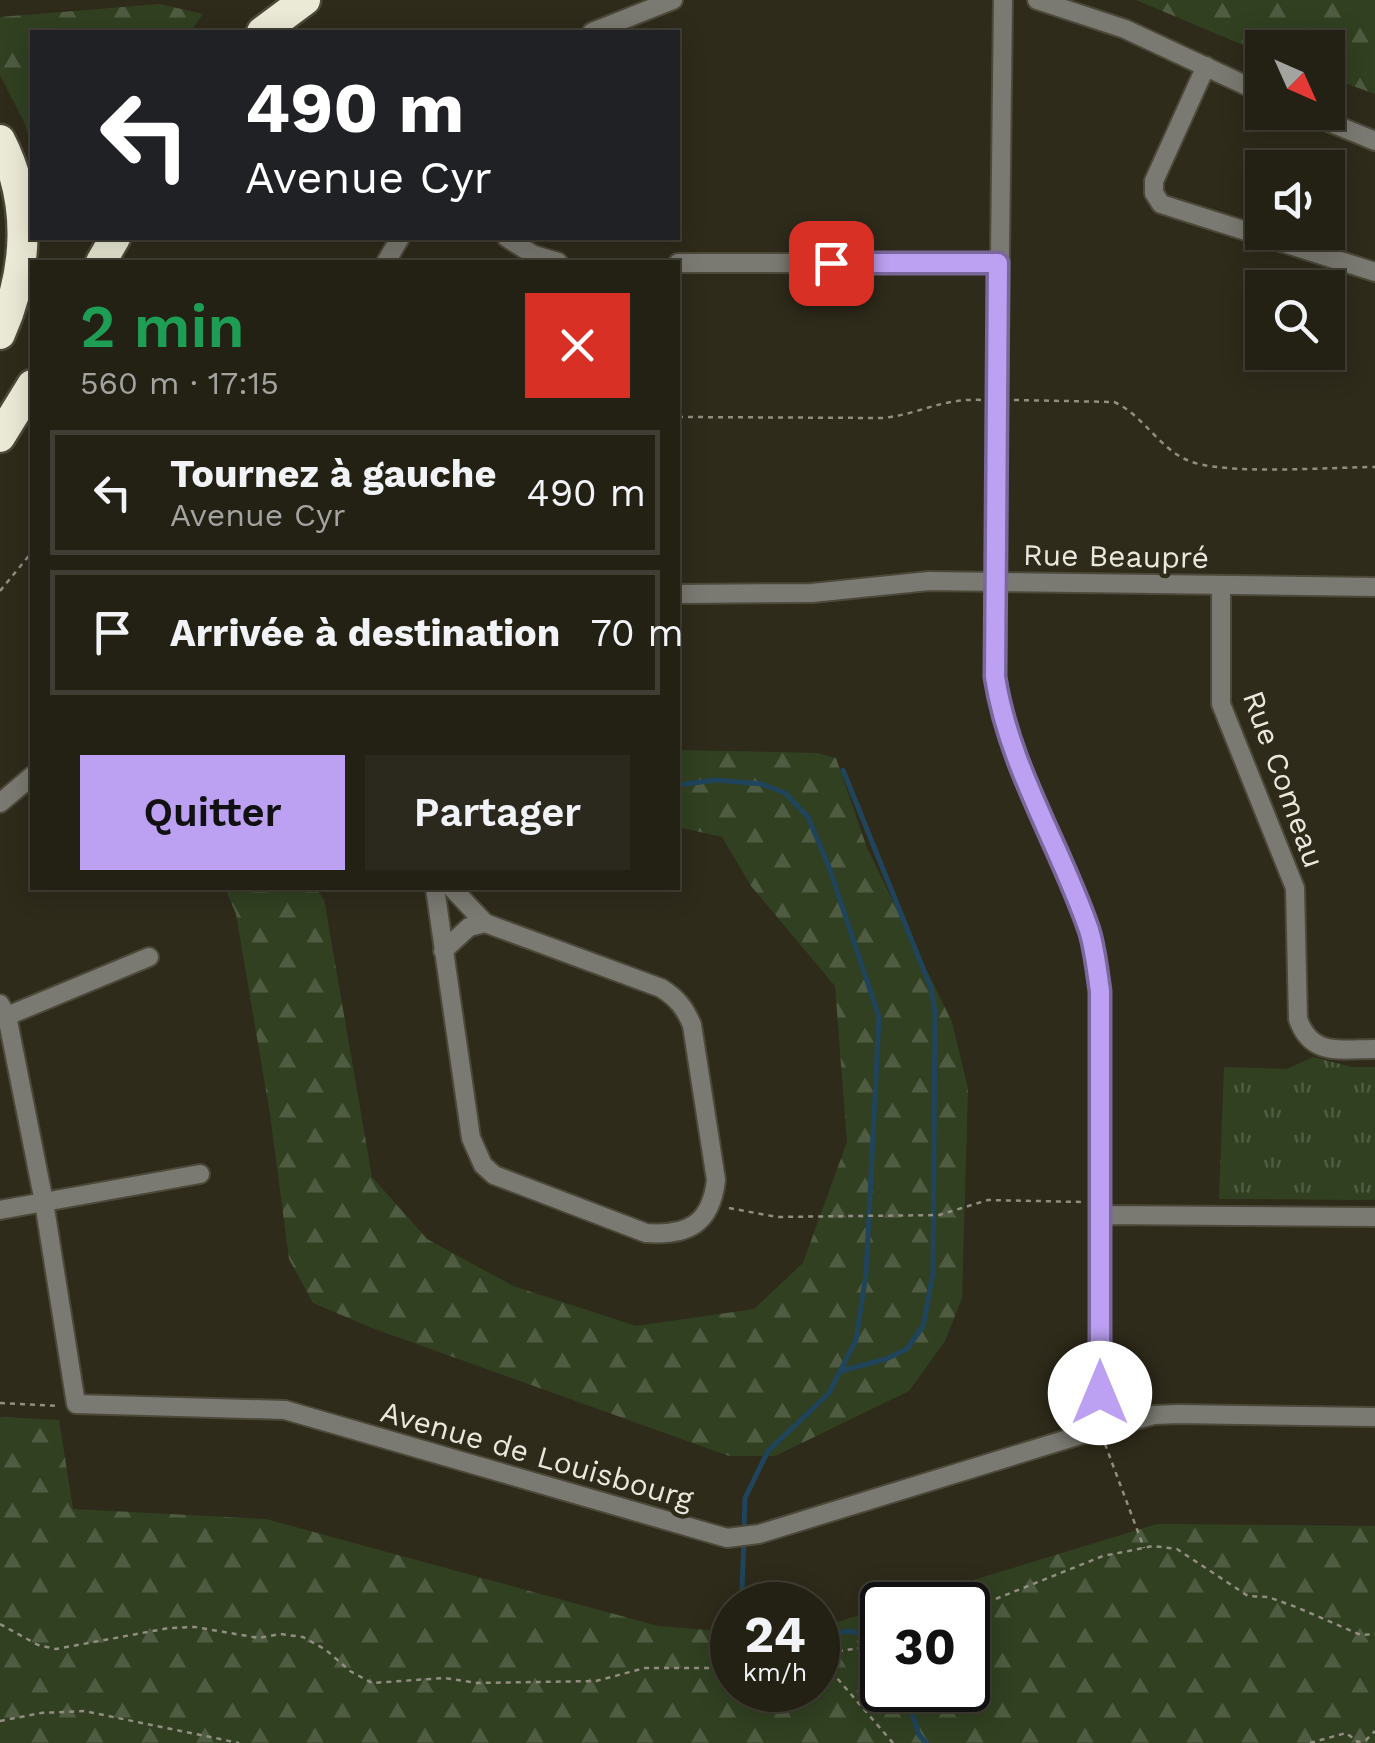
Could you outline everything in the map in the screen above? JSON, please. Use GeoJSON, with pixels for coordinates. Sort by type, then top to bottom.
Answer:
{"type":"FeatureCollection","features":[{"type":"Feature","properties":{"kind":"highway"},"geometry":{"type":"LineString","coordinates":[[265,30],[305,0]]}},
{"type":"Feature","properties":{"kind":"highway"},"geometry":{"type":"LineString","coordinates":[[0,140],[17,184],[23,238],[15,294],[0,334]]}},
{"type":"Feature","properties":{"kind":"highway"},"geometry":{"type":"LineString","coordinates":[[0,437],[30,388]]}},
{"type":"Feature","properties":{"kind":"street"},"geometry":{"type":"LineString","coordinates":[[597,30],[673,0]]}},
{"type":"Feature","properties":{"kind":"street"},"geometry":{"type":"LineString","coordinates":[[1003,0],[994,652],[999,702],[1018,760],[1090,933],[1100,991],[1100,1429]]}},
{"type":"Feature","properties":{"kind":"street"},"geometry":{"type":"LineString","coordinates":[[1037,0],[1106,21],[1245,85]]}},
{"type":"Feature","properties":{"kind":"street"},"geometry":{"type":"LineString","coordinates":[[1206,66],[1154,181],[1154,194],[1161,204],[1375,272]]}},
{"type":"Feature","properties":{"kind":"street"},"geometry":{"type":"LineString","coordinates":[[1345,128],[1375,140]]}},
{"type":"Feature","properties":{"kind":"street"},"geometry":{"type":"LineString","coordinates":[[510,240],[534,255],[551,260]]}},
{"type":"Feature","properties":{"kind":"street"},"geometry":{"type":"LineString","coordinates":[[680,263],[998,263]]}},
{"type":"Feature","properties":{"kind":"street","name":"Rue Beaupré"},"geometry":{"type":"LineString","coordinates":[[680,594],[770,595],[898,582],[1375,587]]}},
{"type":"Feature","properties":{"kind":"street","name":"Rue Comeau"},"geometry":{"type":"LineString","coordinates":[[1221,586],[1221,704],[1295,888],[1298,1019],[1304,1036],[1314,1045],[1375,1049]]}},
{"type":"Feature","properties":{"kind":"street"},"geometry":{"type":"LineString","coordinates":[[0,802],[30,778]]}},
{"type":"Feature","properties":{"kind":"street"},"geometry":{"type":"LineString","coordinates":[[435,890],[472,1138],[482,1165],[494,1175],[646,1233],[672,1235],[692,1227],[713,1204],[716,1180],[692,1026],[686,1010],[661,988],[485,923],[454,890]]}},
{"type":"Feature","properties":{"kind":"street"},"geometry":{"type":"LineString","coordinates":[[443,952],[469,927],[485,923]]}},
{"type":"Feature","properties":{"kind":"street"},"geometry":{"type":"LineString","coordinates":[[4,1010],[149,957]]}},
{"type":"Feature","properties":{"kind":"street","name":"Avenue de Louisbourg"},"geometry":{"type":"LineString","coordinates":[[4,1010],[44,1202],[76,1404],[285,1410],[727,1538],[759,1534],[1100,1429],[1166,1415],[1375,1416]]}},
{"type":"Feature","properties":{"kind":"street"},"geometry":{"type":"LineString","coordinates":[[0,1210],[200,1174]]}},
{"type":"Feature","properties":{"kind":"street"},"geometry":{"type":"LineString","coordinates":[[1100,1208],[1375,1216]]}},
{"type":"Feature","properties":{"kind":"path"},"geometry":{"type":"LineString","coordinates":[[680,417],[883,418],[952,399],[979,400]]}},
{"type":"Feature","properties":{"kind":"path"},"geometry":{"type":"LineString","coordinates":[[1015,400],[1114,402],[1174,453],[1205,466],[1375,467]]}},
{"type":"Feature","properties":{"kind":"path"},"geometry":{"type":"LineString","coordinates":[[0,591],[30,554]]}},
{"type":"Feature","properties":{"kind":"path"},"geometry":{"type":"LineString","coordinates":[[713,1204],[777,1217],[939,1215],[988,1200],[1100,1208]]}},
{"type":"Feature","properties":{"kind":"path"},"geometry":{"type":"LineString","coordinates":[[0,1403],[50,1407]]}},
{"type":"Feature","properties":{"kind":"path"},"geometry":{"type":"LineString","coordinates":[[1100,1429],[1144,1548]]}},
{"type":"Feature","properties":{"kind":"path"},"geometry":{"type":"LineString","coordinates":[[990,1601],[1103,1556],[1144,1548],[1177,1549],[1248,1596],[1268,1597],[1296,1606],[1361,1635],[1375,1634]]}},
{"type":"Feature","properties":{"kind":"path"},"geometry":{"type":"LineString","coordinates":[[0,1624],[38,1645],[56,1649],[169,1628],[195,1627],[259,1638],[280,1634],[303,1637],[372,1683],[444,1678],[478,1683],[596,1681],[644,1668],[710,1668]]}},
{"type":"Feature","properties":{"kind":"path"},"geometry":{"type":"LineString","coordinates":[[840,1681],[893,1743]]}},
{"type":"Feature","properties":{"kind":"path"},"geometry":{"type":"LineString","coordinates":[[0,1721],[84,1711],[239,1743]]}},
{"type":"Feature","properties":{"kind":"path"},"geometry":{"type":"LineString","coordinates":[[1310,1743],[1346,1734],[1358,1742],[1375,1731]]}},
{"type":"Feature","properties":{"kind":"green space"},"geometry":{"type":"Polygon","coordinates":[[[1136,0],[1375,0],[1375,94],[1345,83],[1345,30],[1245,30],[1245,46],[1136,0]]]}},
{"type":"Feature","properties":{"kind":"green space"},"geometry":{"type":"Polygon","coordinates":[[[160,4],[203,14],[191,30],[30,30],[30,140],[0,75],[0,17],[160,4]]]}},
{"type":"Feature","properties":{"kind":"green space"},"geometry":{"type":"Polygon","coordinates":[[[680,750],[817,753],[836,758],[867,848],[952,1022],[968,1089],[962,1298],[945,1341],[909,1391],[775,1456],[729,1456],[372,1328],[313,1303],[289,1259],[270,1114],[236,914],[226,890],[317,890],[324,899],[372,1177],[427,1239],[513,1286],[636,1326],[754,1309],[803,1263],[847,1142],[835,986],[751,886],[722,837],[680,827],[680,750]]]}},
{"type":"Feature","properties":{"kind":"green space"},"geometry":{"type":"Polygon","coordinates":[[[1313,1057],[1352,1067],[1375,1067],[1375,1200],[1219,1199],[1224,1067],[1287,1069],[1313,1057]]]}},
{"type":"Feature","properties":{"kind":"green space"},"geometry":{"type":"Polygon","coordinates":[[[0,1417],[59,1420],[73,1509],[266,1519],[658,1626],[710,1630],[710,1712],[840,1712],[840,1621],[860,1615],[860,1712],[990,1712],[990,1582],[967,1582],[1157,1524],[1375,1526],[1375,1743],[0,1743],[0,1417]]]}},
{"type":"Feature","properties":{"kind":"waterway"},"geometry":{"type":"LineString","coordinates":[[841,1371],[907,1349],[923,1326],[933,1273],[935,1012],[931,988],[843,770]]}},
{"type":"Feature","properties":{"kind":"waterway"},"geometry":{"type":"LineString","coordinates":[[680,785],[716,780],[762,784],[785,793],[808,817],[829,867],[879,1017],[866,1274],[856,1340],[829,1393],[768,1451],[745,1498],[744,1529]]}},
{"type":"Feature","properties":{"kind":"waterway"},"geometry":{"type":"LineString","coordinates":[[742,1582],[744,1540]]}},
{"type":"Feature","properties":{"kind":"waterway"},"geometry":{"type":"LineString","coordinates":[[840,1633],[860,1633]]}},
{"type":"Feature","properties":{"kind":"waterway"},"geometry":{"type":"LineString","coordinates":[[912,1712],[919,1735],[926,1743]]}},
{"type":"Feature","properties":{"kind":"route"},"geometry":{"type":"LineString","coordinates":[[831,263],[998,263],[995,677],[1018,760],[1090,933],[1100,991],[1100,1393]]}}]}
